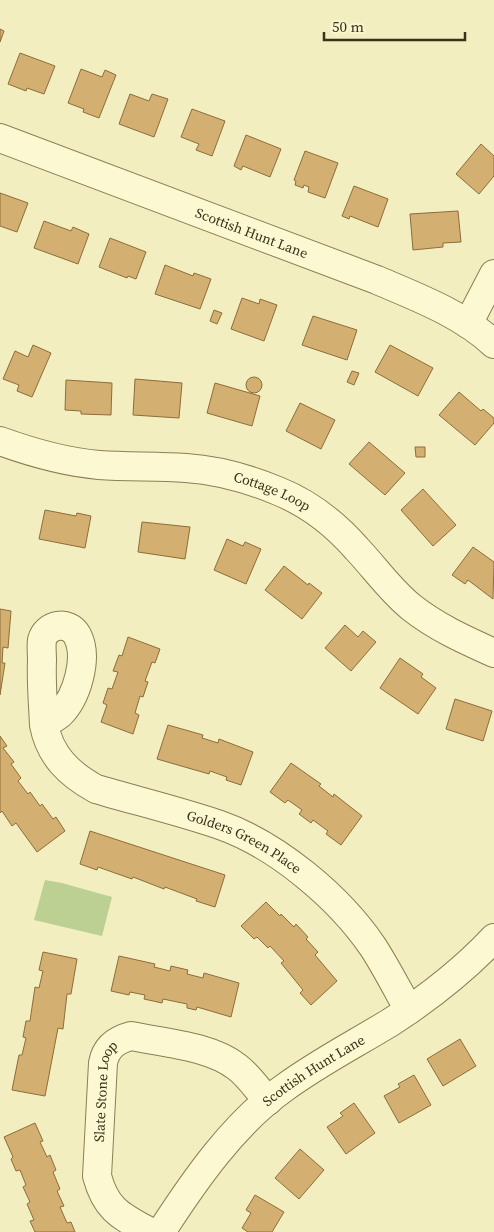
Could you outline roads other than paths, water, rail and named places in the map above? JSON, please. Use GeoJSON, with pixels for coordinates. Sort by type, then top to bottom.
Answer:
{"type":"FeatureCollection","features":[{"type":"Feature","properties":{"kind":"street","name":"Scottish Hunt Lane"},"geometry":{"type":"LineString","coordinates":[[0,138],[377,280],[421,299],[468,324],[494,344]]}},
{"type":"Feature","properties":{"kind":"street"},"geometry":{"type":"LineString","coordinates":[[468,324],[494,274]]}},
{"type":"Feature","properties":{"kind":"street","name":"Cottage Loop"},"geometry":{"type":"LineString","coordinates":[[0,441],[61,460],[211,471],[250,481],[279,492],[304,505],[332,524],[387,584],[411,607],[457,636],[494,653]]}},
{"type":"Feature","properties":{"kind":"street","name":"Golders Green Place"},"geometry":{"type":"LineString","coordinates":[[44,725],[53,750],[64,766],[78,779],[96,789],[221,826],[260,843],[290,862],[343,912],[372,946],[409,1010]]}},
{"type":"Feature","properties":{"kind":"street","name":"Scottish Hunt Lane"},"geometry":{"type":"LineString","coordinates":[[161,1232],[190,1188],[220,1150],[282,1088],[409,1010],[445,984],[494,938]]}},
{"type":"Feature","properties":{"kind":"street","name":"Slate Stone Loop"},"geometry":{"type":"LineString","coordinates":[[150,1232],[122,1217],[110,1206],[101,1192],[97,1176],[103,1063],[110,1046],[120,1039],[131,1036],[205,1051],[223,1058],[238,1068],[268,1101]]}}]}
